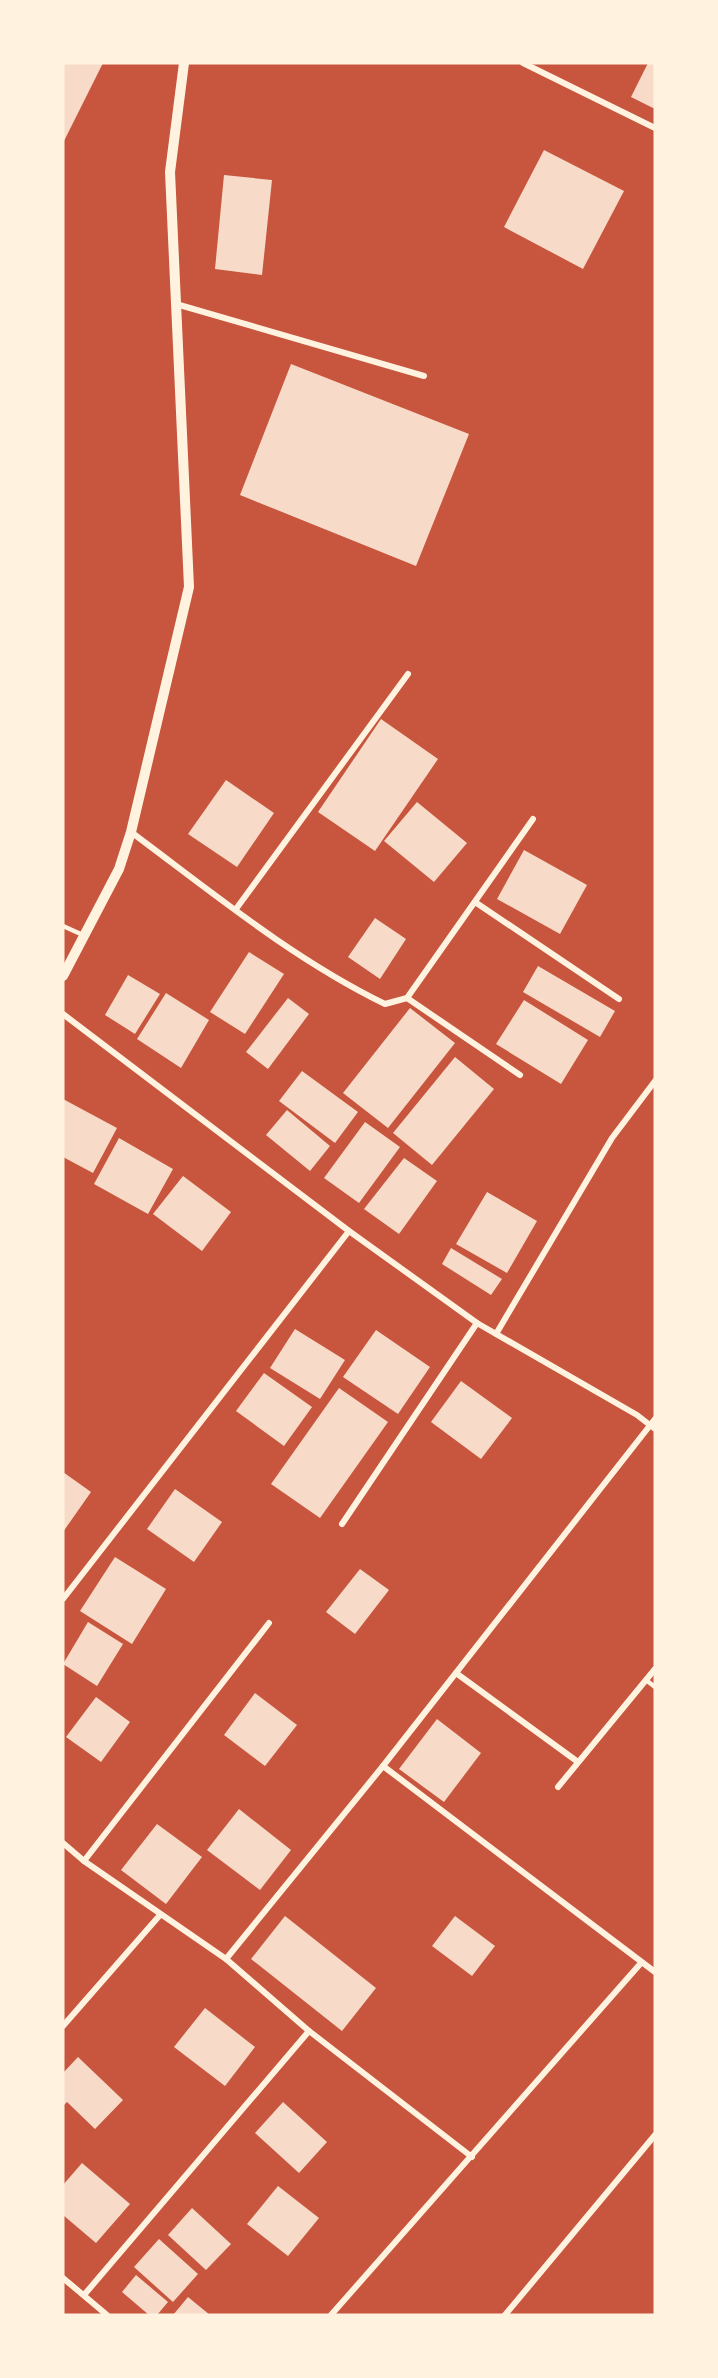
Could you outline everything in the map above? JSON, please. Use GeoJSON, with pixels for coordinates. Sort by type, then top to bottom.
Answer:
{"type":"FeatureCollection","features":[{"type":"Feature","properties":{"kind":"street"},"geometry":{"type":"LineString","coordinates":[[63,976],[119,869],[131,832],[189,587],[170,172],[184,63]]}},
{"type":"Feature","properties":{"kind":"street"},"geometry":{"type":"LineString","coordinates":[[523,63],[655,128]]}},
{"type":"Feature","properties":{"kind":"street"},"geometry":{"type":"LineString","coordinates":[[176,304],[424,376]]}},
{"type":"Feature","properties":{"kind":"street"},"geometry":{"type":"LineString","coordinates":[[236,909],[408,674]]}},
{"type":"Feature","properties":{"kind":"street"},"geometry":{"type":"LineString","coordinates":[[131,832],[341,983],[385,1004],[407,998],[533,819]]}},
{"type":"Feature","properties":{"kind":"street"},"geometry":{"type":"LineString","coordinates":[[475,902],[619,999]]}},
{"type":"Feature","properties":{"kind":"street"},"geometry":{"type":"LineString","coordinates":[[407,998],[520,1075]]}},
{"type":"Feature","properties":{"kind":"street"},"geometry":{"type":"LineString","coordinates":[[63,1014],[349,1231],[477,1323],[653,1427]]}},
{"type":"Feature","properties":{"kind":"street"},"geometry":{"type":"LineString","coordinates":[[496,1334],[612,1138],[655,1081]]}},
{"type":"Feature","properties":{"kind":"street"},"geometry":{"type":"LineString","coordinates":[[63,1599],[349,1231]]}},
{"type":"Feature","properties":{"kind":"street"},"geometry":{"type":"LineString","coordinates":[[342,1524],[477,1323]]}},
{"type":"Feature","properties":{"kind":"street"},"geometry":{"type":"LineString","coordinates":[[226,1959],[653,1427],[655,1419]]}},
{"type":"Feature","properties":{"kind":"street"},"geometry":{"type":"LineString","coordinates":[[84,1860],[269,1623]]}},
{"type":"Feature","properties":{"kind":"street"},"geometry":{"type":"LineString","coordinates":[[558,1787],[655,1669]]}},
{"type":"Feature","properties":{"kind":"street"},"geometry":{"type":"LineString","coordinates":[[456,1673],[578,1762]]}},
{"type":"Feature","properties":{"kind":"street"},"geometry":{"type":"LineString","coordinates":[[383,1766],[655,1972]]}},
{"type":"Feature","properties":{"kind":"street"},"geometry":{"type":"LineString","coordinates":[[63,1842],[160,1915],[226,1959],[309,2031],[471,2157]]}},
{"type":"Feature","properties":{"kind":"street"},"geometry":{"type":"LineString","coordinates":[[63,2026],[160,1915]]}},
{"type":"Feature","properties":{"kind":"street"},"geometry":{"type":"LineString","coordinates":[[331,2315],[641,1963]]}},
{"type":"Feature","properties":{"kind":"street"},"geometry":{"type":"LineString","coordinates":[[84,2295],[309,2031]]}},
{"type":"Feature","properties":{"kind":"street"},"geometry":{"type":"LineString","coordinates":[[505,2315],[655,2135]]}},
{"type":"Feature","properties":{"kind":"street"},"geometry":{"type":"LineString","coordinates":[[63,2278],[107,2315]]}},
{"type":"Feature","properties":{"kind":"lane"},"geometry":{"type":"LineString","coordinates":[[63,926],[83,935]]}},
{"type":"Feature","properties":{"kind":"lane"},"geometry":{"type":"LineString","coordinates":[[646,1680],[655,1687]]}},
{"type":"Feature","properties":{"kind":"building"},"geometry":{"type":"Polygon","coordinates":[[[63,63],[103,63],[63,143],[63,63]]]}},
{"type":"Feature","properties":{"kind":"building"},"geometry":{"type":"Polygon","coordinates":[[[648,63],[655,63],[655,109],[631,97],[648,63]]]}},
{"type":"Feature","properties":{"kind":"building"},"geometry":{"type":"Polygon","coordinates":[[[544,150],[624,191],[583,269],[504,227],[544,150]]]}},
{"type":"Feature","properties":{"kind":"building"},"geometry":{"type":"Polygon","coordinates":[[[224,175],[272,180],[262,275],[215,269],[224,175]]]}},
{"type":"Feature","properties":{"kind":"building"},"geometry":{"type":"Polygon","coordinates":[[[291,364],[469,434],[416,566],[240,495],[291,364]]]}},
{"type":"Feature","properties":{"kind":"building"},"geometry":{"type":"Polygon","coordinates":[[[381,719],[438,759],[375,851],[318,812],[381,719]]]}},
{"type":"Feature","properties":{"kind":"building"},"geometry":{"type":"Polygon","coordinates":[[[226,780],[274,813],[237,867],[188,834],[226,780]]]}},
{"type":"Feature","properties":{"kind":"building"},"geometry":{"type":"Polygon","coordinates":[[[417,802],[467,843],[434,882],[384,841],[417,802]]]}},
{"type":"Feature","properties":{"kind":"building"},"geometry":{"type":"Polygon","coordinates":[[[524,850],[587,885],[560,934],[497,899],[524,850]]]}},
{"type":"Feature","properties":{"kind":"building"},"geometry":{"type":"Polygon","coordinates":[[[375,918],[406,939],[380,979],[348,957],[375,918]]]}},
{"type":"Feature","properties":{"kind":"building"},"geometry":{"type":"Polygon","coordinates":[[[249,952],[284,974],[245,1034],[210,1012],[249,952]]]}},
{"type":"Feature","properties":{"kind":"building"},"geometry":{"type":"Polygon","coordinates":[[[538,966],[615,1011],[600,1037],[523,992],[538,966]]]}},
{"type":"Feature","properties":{"kind":"building"},"geometry":{"type":"Polygon","coordinates":[[[128,975],[160,994],[135,1034],[105,1015],[128,975]]]}},
{"type":"Feature","properties":{"kind":"building"},"geometry":{"type":"Polygon","coordinates":[[[166,993],[209,1020],[181,1068],[137,1039],[166,993]]]}},
{"type":"Feature","properties":{"kind":"building"},"geometry":{"type":"Polygon","coordinates":[[[288,998],[309,1014],[268,1069],[246,1052],[288,998]]]}},
{"type":"Feature","properties":{"kind":"building"},"geometry":{"type":"Polygon","coordinates":[[[524,1000],[588,1040],[561,1084],[496,1044],[524,1000]]]}},
{"type":"Feature","properties":{"kind":"building"},"geometry":{"type":"Polygon","coordinates":[[[410,1008],[455,1043],[388,1128],[343,1093],[410,1008]]]}},
{"type":"Feature","properties":{"kind":"building"},"geometry":{"type":"Polygon","coordinates":[[[455,1057],[494,1089],[432,1165],[393,1133],[455,1057]]]}},
{"type":"Feature","properties":{"kind":"building"},"geometry":{"type":"Polygon","coordinates":[[[302,1071],[358,1112],[335,1143],[279,1101],[302,1071]]]}},
{"type":"Feature","properties":{"kind":"building"},"geometry":{"type":"Polygon","coordinates":[[[63,1099],[117,1128],[93,1173],[63,1157],[63,1099]]]}},
{"type":"Feature","properties":{"kind":"building"},"geometry":{"type":"Polygon","coordinates":[[[287,1110],[330,1146],[310,1171],[266,1135],[287,1110]]]}},
{"type":"Feature","properties":{"kind":"building"},"geometry":{"type":"Polygon","coordinates":[[[365,1122],[400,1147],[359,1203],[324,1178],[365,1122]]]}},
{"type":"Feature","properties":{"kind":"building"},"geometry":{"type":"Polygon","coordinates":[[[119,1138],[173,1169],[148,1214],[94,1184],[119,1138]]]}},
{"type":"Feature","properties":{"kind":"building"},"geometry":{"type":"Polygon","coordinates":[[[404,1158],[437,1181],[399,1234],[364,1209],[404,1158]]]}},
{"type":"Feature","properties":{"kind":"building"},"geometry":{"type":"Polygon","coordinates":[[[183,1176],[231,1212],[202,1251],[153,1214],[183,1176]]]}},
{"type":"Feature","properties":{"kind":"building"},"geometry":{"type":"Polygon","coordinates":[[[487,1192],[537,1221],[507,1273],[456,1244],[487,1192]]]}},
{"type":"Feature","properties":{"kind":"building"},"geometry":{"type":"Polygon","coordinates":[[[451,1248],[502,1279],[491,1295],[442,1264],[451,1248]]]}},
{"type":"Feature","properties":{"kind":"building"},"geometry":{"type":"Polygon","coordinates":[[[295,1329],[345,1360],[320,1399],[270,1368],[295,1329]]]}},
{"type":"Feature","properties":{"kind":"building"},"geometry":{"type":"Polygon","coordinates":[[[376,1330],[430,1367],[398,1414],[343,1377],[376,1330]]]}},
{"type":"Feature","properties":{"kind":"building"},"geometry":{"type":"Polygon","coordinates":[[[264,1373],[312,1407],[284,1446],[236,1411],[264,1373]]]}},
{"type":"Feature","properties":{"kind":"building"},"geometry":{"type":"Polygon","coordinates":[[[461,1381],[512,1418],[481,1459],[431,1422],[461,1381]]]}},
{"type":"Feature","properties":{"kind":"building"},"geometry":{"type":"Polygon","coordinates":[[[339,1388],[388,1422],[320,1518],[271,1484],[339,1388]]]}},
{"type":"Feature","properties":{"kind":"building"},"geometry":{"type":"Polygon","coordinates":[[[63,1472],[91,1492],[63,1532],[63,1472]]]}},
{"type":"Feature","properties":{"kind":"building"},"geometry":{"type":"Polygon","coordinates":[[[175,1489],[222,1522],[194,1562],[147,1529],[175,1489]]]}},
{"type":"Feature","properties":{"kind":"building"},"geometry":{"type":"Polygon","coordinates":[[[115,1557],[166,1589],[132,1644],[80,1611],[115,1557]]]}},
{"type":"Feature","properties":{"kind":"building"},"geometry":{"type":"Polygon","coordinates":[[[360,1569],[389,1590],[355,1634],[326,1612],[360,1569]]]}},
{"type":"Feature","properties":{"kind":"building"},"geometry":{"type":"Polygon","coordinates":[[[88,1622],[123,1644],[97,1686],[63,1664],[88,1622]]]}},
{"type":"Feature","properties":{"kind":"building"},"geometry":{"type":"Polygon","coordinates":[[[255,1693],[297,1725],[265,1766],[224,1735],[255,1693]]]}},
{"type":"Feature","properties":{"kind":"building"},"geometry":{"type":"Polygon","coordinates":[[[96,1697],[130,1722],[101,1762],[66,1737],[96,1697]]]}},
{"type":"Feature","properties":{"kind":"building"},"geometry":{"type":"Polygon","coordinates":[[[437,1719],[481,1753],[444,1802],[399,1769],[437,1719]]]}},
{"type":"Feature","properties":{"kind":"building"},"geometry":{"type":"Polygon","coordinates":[[[239,1809],[291,1850],[260,1890],[207,1850],[239,1809]]]}},
{"type":"Feature","properties":{"kind":"building"},"geometry":{"type":"Polygon","coordinates":[[[157,1824],[202,1857],[166,1904],[121,1870],[157,1824]]]}},
{"type":"Feature","properties":{"kind":"building"},"geometry":{"type":"Polygon","coordinates":[[[285,1916],[376,1988],[342,2031],[251,1959],[285,1916]]]}},
{"type":"Feature","properties":{"kind":"building"},"geometry":{"type":"Polygon","coordinates":[[[455,1916],[495,1946],[472,1976],[432,1946],[455,1916]]]}},
{"type":"Feature","properties":{"kind":"building"},"geometry":{"type":"Polygon","coordinates":[[[205,2008],[255,2047],[225,2086],[174,2047],[205,2008]]]}},
{"type":"Feature","properties":{"kind":"building"},"geometry":{"type":"Polygon","coordinates":[[[78,2057],[123,2100],[95,2129],[67,2102],[63,2106],[63,2073],[78,2057]]]}},
{"type":"Feature","properties":{"kind":"building"},"geometry":{"type":"Polygon","coordinates":[[[283,2102],[327,2142],[299,2173],[255,2133],[283,2102]]]}},
{"type":"Feature","properties":{"kind":"building"},"geometry":{"type":"Polygon","coordinates":[[[82,2163],[130,2204],[96,2243],[63,2215],[63,2185],[82,2163]]]}},
{"type":"Feature","properties":{"kind":"building"},"geometry":{"type":"Polygon","coordinates":[[[278,2186],[319,2218],[288,2256],[247,2224],[278,2186]]]}},
{"type":"Feature","properties":{"kind":"building"},"geometry":{"type":"Polygon","coordinates":[[[192,2208],[231,2244],[206,2270],[168,2235],[192,2208]]]}},
{"type":"Feature","properties":{"kind":"building"},"geometry":{"type":"Polygon","coordinates":[[[159,2239],[198,2274],[173,2302],[134,2267],[159,2239]]]}},
{"type":"Feature","properties":{"kind":"building"},"geometry":{"type":"Polygon","coordinates":[[[136,2275],[168,2302],[157,2315],[149,2315],[122,2292],[136,2275]]]}},
{"type":"Feature","properties":{"kind":"building"},"geometry":{"type":"Polygon","coordinates":[[[188,2297],[210,2315],[173,2315],[188,2297]]]}}]}
